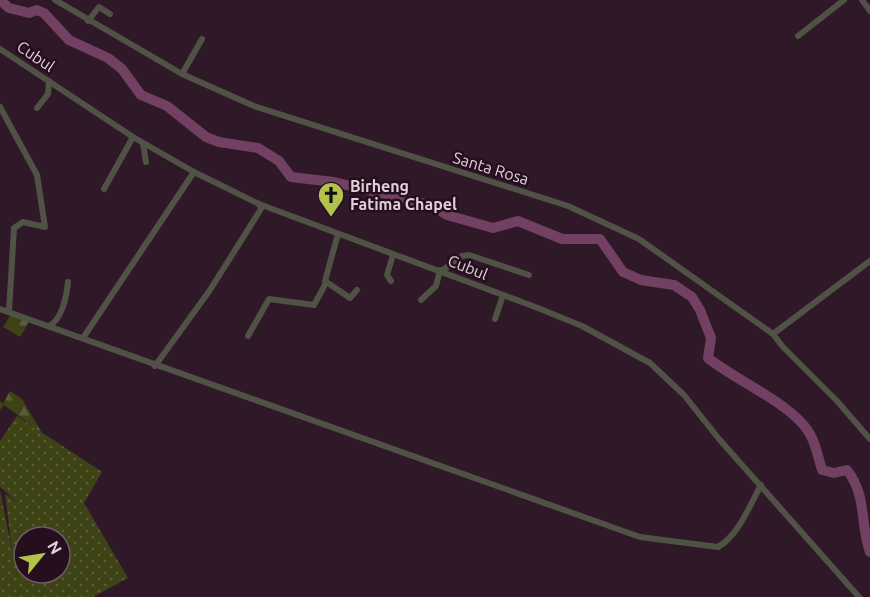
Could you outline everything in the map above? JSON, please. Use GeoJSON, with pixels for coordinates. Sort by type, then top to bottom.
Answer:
{"type":"FeatureCollection","features":[{"type":"Feature","properties":{"kind":"street","name":"Santa Rosa"},"geometry":{"type":"LineString","coordinates":[[55,0],[182,74],[290,119],[351,135],[453,172],[568,206],[639,239],[773,334],[783,347],[837,400],[869,437]]}},
{"type":"Feature","properties":{"kind":"street"},"geometry":{"type":"LineString","coordinates":[[798,36],[844,0]]}},
{"type":"Feature","properties":{"kind":"street"},"geometry":{"type":"LineString","coordinates":[[862,0],[870,11]]}},
{"type":"Feature","properties":{"kind":"street"},"geometry":{"type":"LineString","coordinates":[[88,21],[99,7],[110,14]]}},
{"type":"Feature","properties":{"kind":"street"},"geometry":{"type":"LineString","coordinates":[[182,74],[202,39]]}},
{"type":"Feature","properties":{"kind":"street","name":"Cubul"},"geometry":{"type":"LineString","coordinates":[[0,49],[143,143],[194,172],[259,204],[393,255],[442,270],[582,326],[650,363],[684,395],[859,597]]}},
{"type":"Feature","properties":{"kind":"street"},"geometry":{"type":"LineString","coordinates":[[38,108],[48,94],[49,81]]}},
{"type":"Feature","properties":{"kind":"street"},"geometry":{"type":"LineString","coordinates":[[0,107],[37,175],[45,227],[23,222],[14,228],[9,312]]}},
{"type":"Feature","properties":{"kind":"street"},"geometry":{"type":"LineString","coordinates":[[104,189],[133,137]]}},
{"type":"Feature","properties":{"kind":"street"},"geometry":{"type":"LineString","coordinates":[[143,143],[146,162]]}},
{"type":"Feature","properties":{"kind":"street"},"geometry":{"type":"LineString","coordinates":[[83,338],[194,172]]}},
{"type":"Feature","properties":{"kind":"street"},"geometry":{"type":"LineString","coordinates":[[155,366],[237,249],[261,208],[259,204]]}},
{"type":"Feature","properties":{"kind":"street"},"geometry":{"type":"LineString","coordinates":[[248,336],[269,299],[314,305],[326,283],[338,234]]}},
{"type":"Feature","properties":{"kind":"street"},"geometry":{"type":"LineString","coordinates":[[391,281],[387,275],[393,255]]}},
{"type":"Feature","properties":{"kind":"street"},"geometry":{"type":"LineString","coordinates":[[421,300],[436,286],[442,270],[462,256],[469,255],[529,275]]}},
{"type":"Feature","properties":{"kind":"street"},"geometry":{"type":"LineString","coordinates":[[773,334],[870,261]]}},
{"type":"Feature","properties":{"kind":"street"},"geometry":{"type":"LineString","coordinates":[[49,326],[54,324],[61,310],[68,282]]}},
{"type":"Feature","properties":{"kind":"street"},"geometry":{"type":"LineString","coordinates":[[326,283],[350,298],[357,290]]}},
{"type":"Feature","properties":{"kind":"street"},"geometry":{"type":"LineString","coordinates":[[495,319],[503,295]]}},
{"type":"Feature","properties":{"kind":"street"},"geometry":{"type":"LineString","coordinates":[[0,309],[613,529],[649,539],[718,547],[724,543],[741,520],[761,485]]}},
{"type":"Feature","properties":{"kind":"green space"},"geometry":{"type":"Polygon","coordinates":[[[12,313],[30,320],[20,337],[3,327],[12,313]]]}},
{"type":"Feature","properties":{"kind":"green space"},"geometry":{"type":"Polygon","coordinates":[[[10,391],[22,399],[42,433],[4,405],[0,410],[0,401],[3,404],[10,391]]]}},
{"type":"Feature","properties":{"kind":"green space"},"geometry":{"type":"Polygon","coordinates":[[[17,416],[102,472],[84,503],[128,578],[93,597],[0,597],[0,490],[12,550],[5,494],[16,501],[0,487],[0,441],[17,416]]]}},
{"type":"Feature","properties":{"kind":"waterway"},"geometry":{"type":"LineString","coordinates":[[0,0],[9,8],[29,13],[37,10],[44,13],[69,40],[108,58],[122,69],[141,95],[167,106],[206,137],[219,142],[258,148],[279,161],[291,177],[334,182],[433,206],[447,215],[493,228],[518,221],[562,239],[600,239],[623,272],[641,280],[674,285],[692,297],[700,310],[711,338],[708,358],[776,401],[800,421],[813,440],[822,470],[834,473],[847,470],[858,490],[870,552]]}},
{"type":"Feature","properties":{"kind":"place","name":"Birheng Fatima Chapel"},"geometry":{"type":"Point","coordinates":[331,218]}}]}
